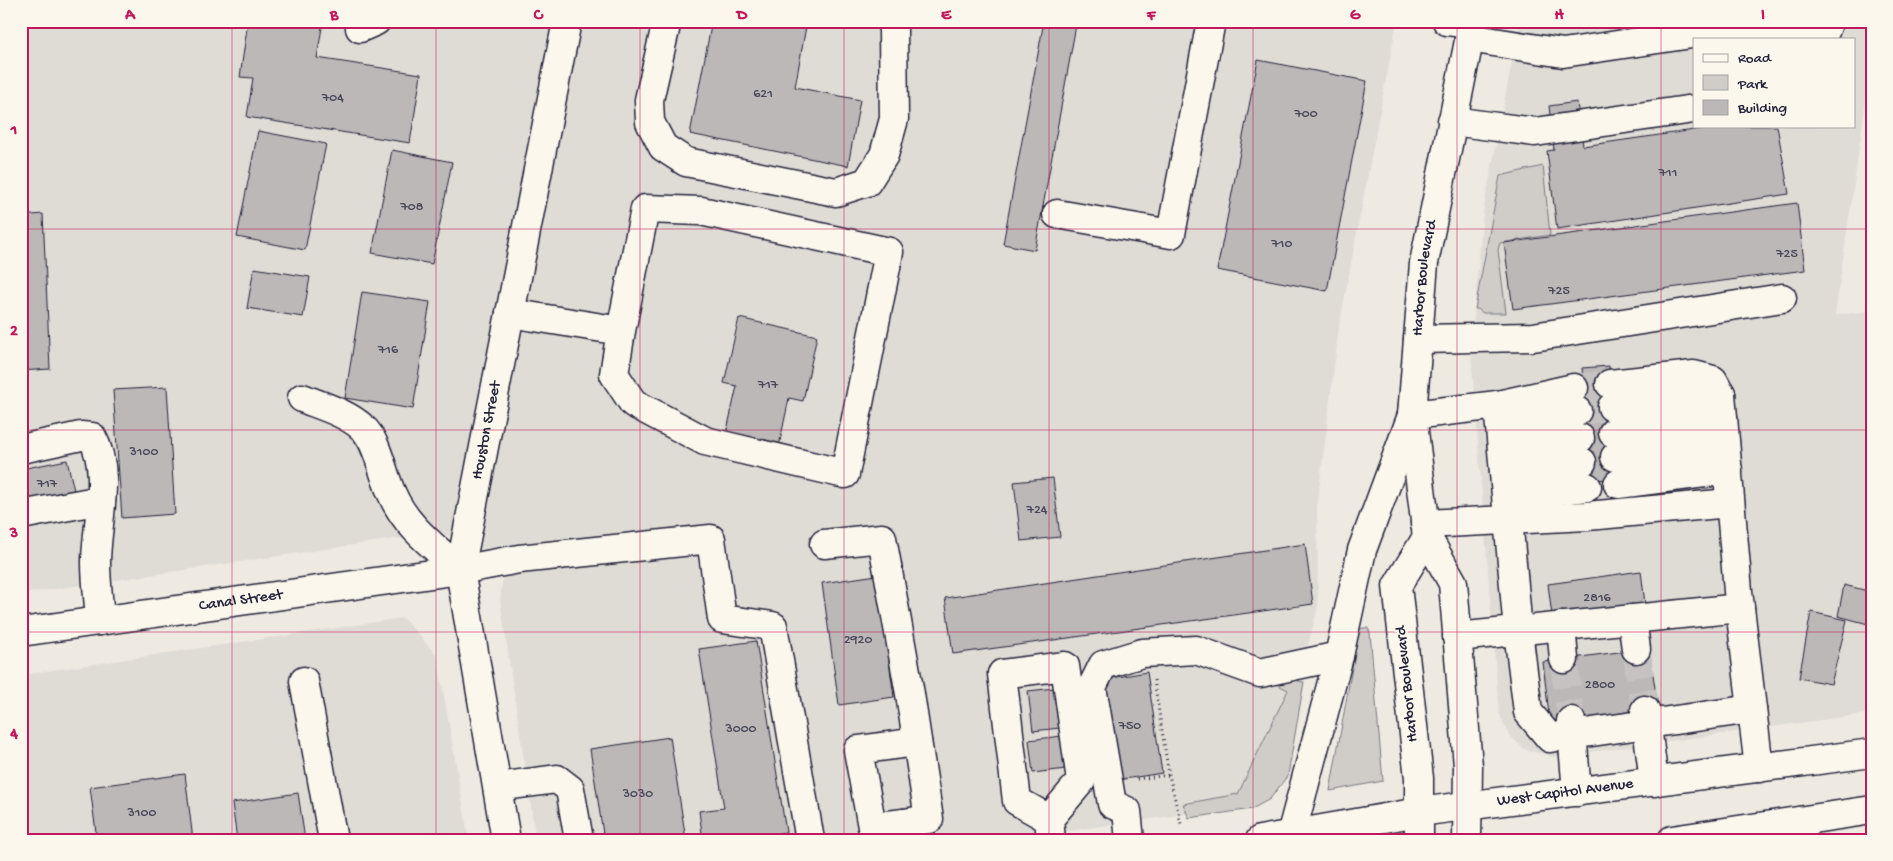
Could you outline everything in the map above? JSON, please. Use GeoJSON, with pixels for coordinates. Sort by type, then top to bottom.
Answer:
{"type":"FeatureCollection","features":[{"type":"Feature","properties":{"kind":"main road","name":"Houston Street"},"geometry":{"type":"LineString","coordinates":[[506,840],[460,570],[567,21]]}},
{"type":"Feature","properties":{"kind":"main road"},"geometry":{"type":"LineString","coordinates":[[667,21],[649,100],[650,122],[663,147],[686,162],[836,192],[867,182],[884,155],[894,119],[893,30],[891,21]]}},
{"type":"Feature","properties":{"kind":"main road"},"geometry":{"type":"LineString","coordinates":[[1057,214],[1171,234],[1211,21]]}},
{"type":"Feature","properties":{"kind":"main road"},"geometry":{"type":"LineString","coordinates":[[1465,26],[1563,53],[1716,26],[1724,36],[1779,25],[1824,34],[1830,21]]}},
{"type":"Feature","properties":{"kind":"main road","name":"Harbor Boulevard"},"geometry":{"type":"LineString","coordinates":[[1465,26],[1452,121],[1424,262],[1412,415],[1426,531],[1453,584],[1468,766],[1466,840]]}},
{"type":"Feature","properties":{"kind":"main road"},"geometry":{"type":"LineString","coordinates":[[1452,121],[1535,132],[1693,109]]}},
{"type":"Feature","properties":{"kind":"main road"},"geometry":{"type":"LineString","coordinates":[[645,209],[701,211],[889,252],[845,474],[705,441],[633,402],[614,374],[621,331],[645,209]]}},
{"type":"Feature","properties":{"kind":"main road"},"geometry":{"type":"LineString","coordinates":[[1418,339],[1533,337],[1782,298]]}},
{"type":"Feature","properties":{"kind":"main road"},"geometry":{"type":"LineString","coordinates":[[510,313],[621,331]]}},
{"type":"Feature","properties":{"kind":"main road"},"geometry":{"type":"LineString","coordinates":[[1723,419],[1613,420],[1694,375],[1713,380],[1723,419],[1740,608],[1759,768]]}},
{"type":"Feature","properties":{"kind":"main road"},"geometry":{"type":"LineString","coordinates":[[302,398],[353,420],[365,429],[372,441],[392,494],[411,526],[460,570]]}},
{"type":"Feature","properties":{"kind":"main road"},"geometry":{"type":"LineString","coordinates":[[1291,835],[1338,656],[1362,550],[1412,415],[1499,412],[1575,400]]}},
{"type":"Feature","properties":{"kind":"main road"},"geometry":{"type":"LineString","coordinates":[[1499,412],[1518,631],[1528,712],[1550,738],[1571,728],[1646,717],[1752,709]]}},
{"type":"Feature","properties":{"kind":"main road"},"geometry":{"type":"LineString","coordinates":[[21,449],[82,436],[92,437],[98,446],[102,476],[96,563],[100,621]]}},
{"type":"Feature","properties":{"kind":"main road"},"geometry":{"type":"LineString","coordinates":[[1426,531],[1505,484],[1583,462],[1505,484]]}},
{"type":"Feature","properties":{"kind":"main road"},"geometry":{"type":"LineString","coordinates":[[1618,484],[1728,470]]}},
{"type":"Feature","properties":{"kind":"main road"},"geometry":{"type":"LineString","coordinates":[[1505,484],[1587,516],[1730,503]]}},
{"type":"Feature","properties":{"kind":"main road"},"geometry":{"type":"LineString","coordinates":[[21,515],[101,500]]}},
{"type":"Feature","properties":{"kind":"main road","name":"Harbor Boulevard"},"geometry":{"type":"LineString","coordinates":[[1419,840],[1418,778],[1397,586],[1426,531]]}},
{"type":"Feature","properties":{"kind":"main road"},"geometry":{"type":"LineString","coordinates":[[824,544],[882,538],[918,742],[929,819],[905,831],[872,827],[858,750],[918,742]]}},
{"type":"Feature","properties":{"kind":"main road","name":"Canal Street"},"geometry":{"type":"LineString","coordinates":[[21,632],[460,570],[519,559],[711,539],[722,619],[773,626],[810,840]]}},
{"type":"Feature","properties":{"kind":"main road"},"geometry":{"type":"LineString","coordinates":[[1457,636],[1740,608]]}},
{"type":"Feature","properties":{"kind":"main road"},"geometry":{"type":"LineString","coordinates":[[1632,619],[1636,650]]}},
{"type":"Feature","properties":{"kind":"main road"},"geometry":{"type":"LineString","coordinates":[[1561,626],[1564,659]]}},
{"type":"Feature","properties":{"kind":"main road"},"geometry":{"type":"LineString","coordinates":[[1130,840],[1127,811],[1112,804],[1092,687],[1103,665],[1142,653],[1196,650],[1260,673],[1338,656]]}},
{"type":"Feature","properties":{"kind":"main road"},"geometry":{"type":"LineString","coordinates":[[1065,666],[1081,781],[1050,829],[1017,801],[1002,674],[1065,666]]}},
{"type":"Feature","properties":{"kind":"main road"},"geometry":{"type":"LineString","coordinates":[[304,681],[334,840]]}},
{"type":"Feature","properties":{"kind":"main road"},"geometry":{"type":"LineString","coordinates":[[1646,717],[1654,782]]}},
{"type":"Feature","properties":{"kind":"main road"},"geometry":{"type":"LineString","coordinates":[[1571,728],[1577,792]]}},
{"type":"Feature","properties":{"kind":"main road","name":"West Capitol Avenue"},"geometry":{"type":"LineString","coordinates":[[1260,840],[1419,812],[1872,753]]}},
{"type":"Feature","properties":{"kind":"main road"},"geometry":{"type":"LineString","coordinates":[[498,787],[557,779],[570,789],[579,840]]}},
{"type":"Feature","properties":{"kind":"main road"},"geometry":{"type":"LineString","coordinates":[[1672,840],[1802,830],[1872,810]]}},
{"type":"Feature","properties":{"kind":"path"},"geometry":{"type":"LineString","coordinates":[[1153,672],[1169,775],[1181,824]]}},
{"type":"Feature","properties":{"kind":"path"},"geometry":{"type":"LineString","coordinates":[[1129,780],[1169,775]]}},
{"type":"Feature","properties":{"kind":"shaded area"},"geometry":{"type":"Polygon","coordinates":[[[21,21],[1397,21],[1339,327],[1317,507],[1318,606],[1273,785],[1249,805],[1004,840],[536,840],[500,599],[505,562],[441,532],[21,594],[21,21]]]}},
{"type":"Feature","properties":{"kind":"shaded area"},"geometry":{"type":"Polygon","coordinates":[[[1520,21],[1872,21],[1872,58],[1835,315],[1872,311],[1872,713],[1554,757],[1524,749],[1509,735],[1499,713],[1471,353],[1483,212],[1520,21]]]}},
{"type":"Feature","properties":{"kind":"shaded area"},"geometry":{"type":"Polygon","coordinates":[[[403,618],[437,655],[469,840],[21,840],[21,675],[403,618]]]}},
{"type":"Feature","properties":{"kind":"green space"},"geometry":{"type":"Polygon","coordinates":[[[1543,166],[1550,235],[1500,243],[1498,250],[1506,313],[1483,313],[1475,309],[1500,176],[1543,166]]]}},
{"type":"Feature","properties":{"kind":"green space"},"geometry":{"type":"Polygon","coordinates":[[[1368,628],[1370,633],[1383,781],[1330,791],[1359,629],[1368,628]]]}},
{"type":"Feature","properties":{"kind":"green space"},"geometry":{"type":"Polygon","coordinates":[[[1290,679],[1304,682],[1288,775],[1270,799],[1252,809],[1189,818],[1183,804],[1238,794],[1288,690],[1276,684],[1275,681],[1290,679]]]}},
{"type":"Feature","properties":{"kind":"building"},"geometry":{"type":"Polygon","coordinates":[[[248,21],[323,21],[317,58],[421,74],[410,143],[247,117],[253,78],[240,77],[248,21]]]}},
{"type":"Feature","properties":{"kind":"building"},"geometry":{"type":"Polygon","coordinates":[[[712,21],[807,21],[795,87],[860,100],[848,166],[690,134],[712,21]]]}},
{"type":"Feature","properties":{"kind":"building"},"geometry":{"type":"Polygon","coordinates":[[[1044,21],[1057,21],[1076,25],[1035,250],[1003,244],[1044,21]]]}},
{"type":"Feature","properties":{"kind":"building"},"geometry":{"type":"Polygon","coordinates":[[[1258,60],[1367,81],[1327,291],[1217,270],[1258,60]]]}},
{"type":"Feature","properties":{"kind":"building"},"geometry":{"type":"Polygon","coordinates":[[[1577,102],[1583,146],[1708,128],[1777,128],[1789,194],[1557,229],[1547,151],[1554,150],[1549,106],[1577,102]]]}},
{"type":"Feature","properties":{"kind":"building"},"geometry":{"type":"Polygon","coordinates":[[[258,131],[326,144],[305,250],[237,237],[258,131]]]}},
{"type":"Feature","properties":{"kind":"building"},"geometry":{"type":"Polygon","coordinates":[[[392,150],[452,162],[432,264],[372,253],[392,150]]]}},
{"type":"Feature","properties":{"kind":"building"},"geometry":{"type":"Polygon","coordinates":[[[1797,203],[1805,270],[1513,309],[1504,243],[1797,203]]]}},
{"type":"Feature","properties":{"kind":"building"},"geometry":{"type":"Polygon","coordinates":[[[43,214],[50,369],[21,371],[21,216],[43,214]]]}},
{"type":"Feature","properties":{"kind":"building"},"geometry":{"type":"Polygon","coordinates":[[[254,268],[310,277],[303,317],[247,308],[254,268]]]}},
{"type":"Feature","properties":{"kind":"building"},"geometry":{"type":"Polygon","coordinates":[[[362,292],[430,302],[413,409],[345,398],[362,292]]]}},
{"type":"Feature","properties":{"kind":"building"},"geometry":{"type":"Polygon","coordinates":[[[739,318],[817,336],[803,401],[789,398],[778,451],[725,439],[737,386],[724,383],[739,318]]]}},
{"type":"Feature","properties":{"kind":"building"},"geometry":{"type":"Polygon","coordinates":[[[1609,366],[1616,479],[1590,480],[1582,368],[1609,366]]]}},
{"type":"Feature","properties":{"kind":"building"},"geometry":{"type":"Polygon","coordinates":[[[167,387],[175,514],[122,518],[113,390],[167,387]]]}},
{"type":"Feature","properties":{"kind":"building"},"geometry":{"type":"Polygon","coordinates":[[[67,460],[76,499],[21,511],[21,469],[67,460]]]}},
{"type":"Feature","properties":{"kind":"building"},"geometry":{"type":"Polygon","coordinates":[[[1053,478],[1060,537],[1021,541],[1014,482],[1053,478]]]}},
{"type":"Feature","properties":{"kind":"building"},"geometry":{"type":"Polygon","coordinates":[[[1305,544],[1313,604],[953,654],[945,598],[1305,544]]]}},
{"type":"Feature","properties":{"kind":"building"},"geometry":{"type":"Polygon","coordinates":[[[1641,571],[1646,612],[1553,624],[1548,584],[1641,571]]]}},
{"type":"Feature","properties":{"kind":"building"},"geometry":{"type":"Polygon","coordinates":[[[877,575],[894,697],[839,705],[822,583],[877,575]]]}},
{"type":"Feature","properties":{"kind":"building"},"geometry":{"type":"Polygon","coordinates":[[[1844,585],[1872,592],[1872,625],[1838,616],[1844,585]]]}},
{"type":"Feature","properties":{"kind":"building"},"geometry":{"type":"Polygon","coordinates":[[[1811,612],[1847,620],[1831,684],[1799,678],[1811,612]]]}},
{"type":"Feature","properties":{"kind":"building"},"geometry":{"type":"Polygon","coordinates":[[[756,641],[786,832],[737,840],[703,840],[699,811],[724,808],[699,649],[756,641]]]}},
{"type":"Feature","properties":{"kind":"building"},"geometry":{"type":"Polygon","coordinates":[[[1649,648],[1658,708],[1550,724],[1543,662],[1649,648]]]}},
{"type":"Feature","properties":{"kind":"building"},"geometry":{"type":"Polygon","coordinates":[[[1147,672],[1162,773],[1112,781],[1100,680],[1147,672]]]}},
{"type":"Feature","properties":{"kind":"building"},"geometry":{"type":"Polygon","coordinates":[[[1055,688],[1060,728],[1033,731],[1028,691],[1055,688]]]}},
{"type":"Feature","properties":{"kind":"building"},"geometry":{"type":"Polygon","coordinates":[[[1062,736],[1066,769],[1033,773],[1029,740],[1062,736]]]}},
{"type":"Feature","properties":{"kind":"building"},"geometry":{"type":"Polygon","coordinates":[[[670,737],[686,840],[604,840],[590,749],[670,737]]]}},
{"type":"Feature","properties":{"kind":"building"},"geometry":{"type":"Polygon","coordinates":[[[185,774],[193,840],[97,840],[90,787],[185,774]]]}},
{"type":"Feature","properties":{"kind":"building"},"geometry":{"type":"Polygon","coordinates":[[[298,793],[305,840],[237,840],[232,803],[298,793]]]}},
{"type":"Feature","properties":{"kind":"tunnel"},"geometry":{"type":"LineString","coordinates":[[1574,388],[1610,384]]}},
{"type":"Feature","properties":{"kind":"tunnel"},"geometry":{"type":"LineString","coordinates":[[1577,411],[1612,407]]}},
{"type":"Feature","properties":{"kind":"tunnel"},"geometry":{"type":"LineString","coordinates":[[1636,649],[1645,710]]}},
{"type":"Feature","properties":{"kind":"tunnel"},"geometry":{"type":"LineString","coordinates":[[1564,659],[1571,721]]}}]}
